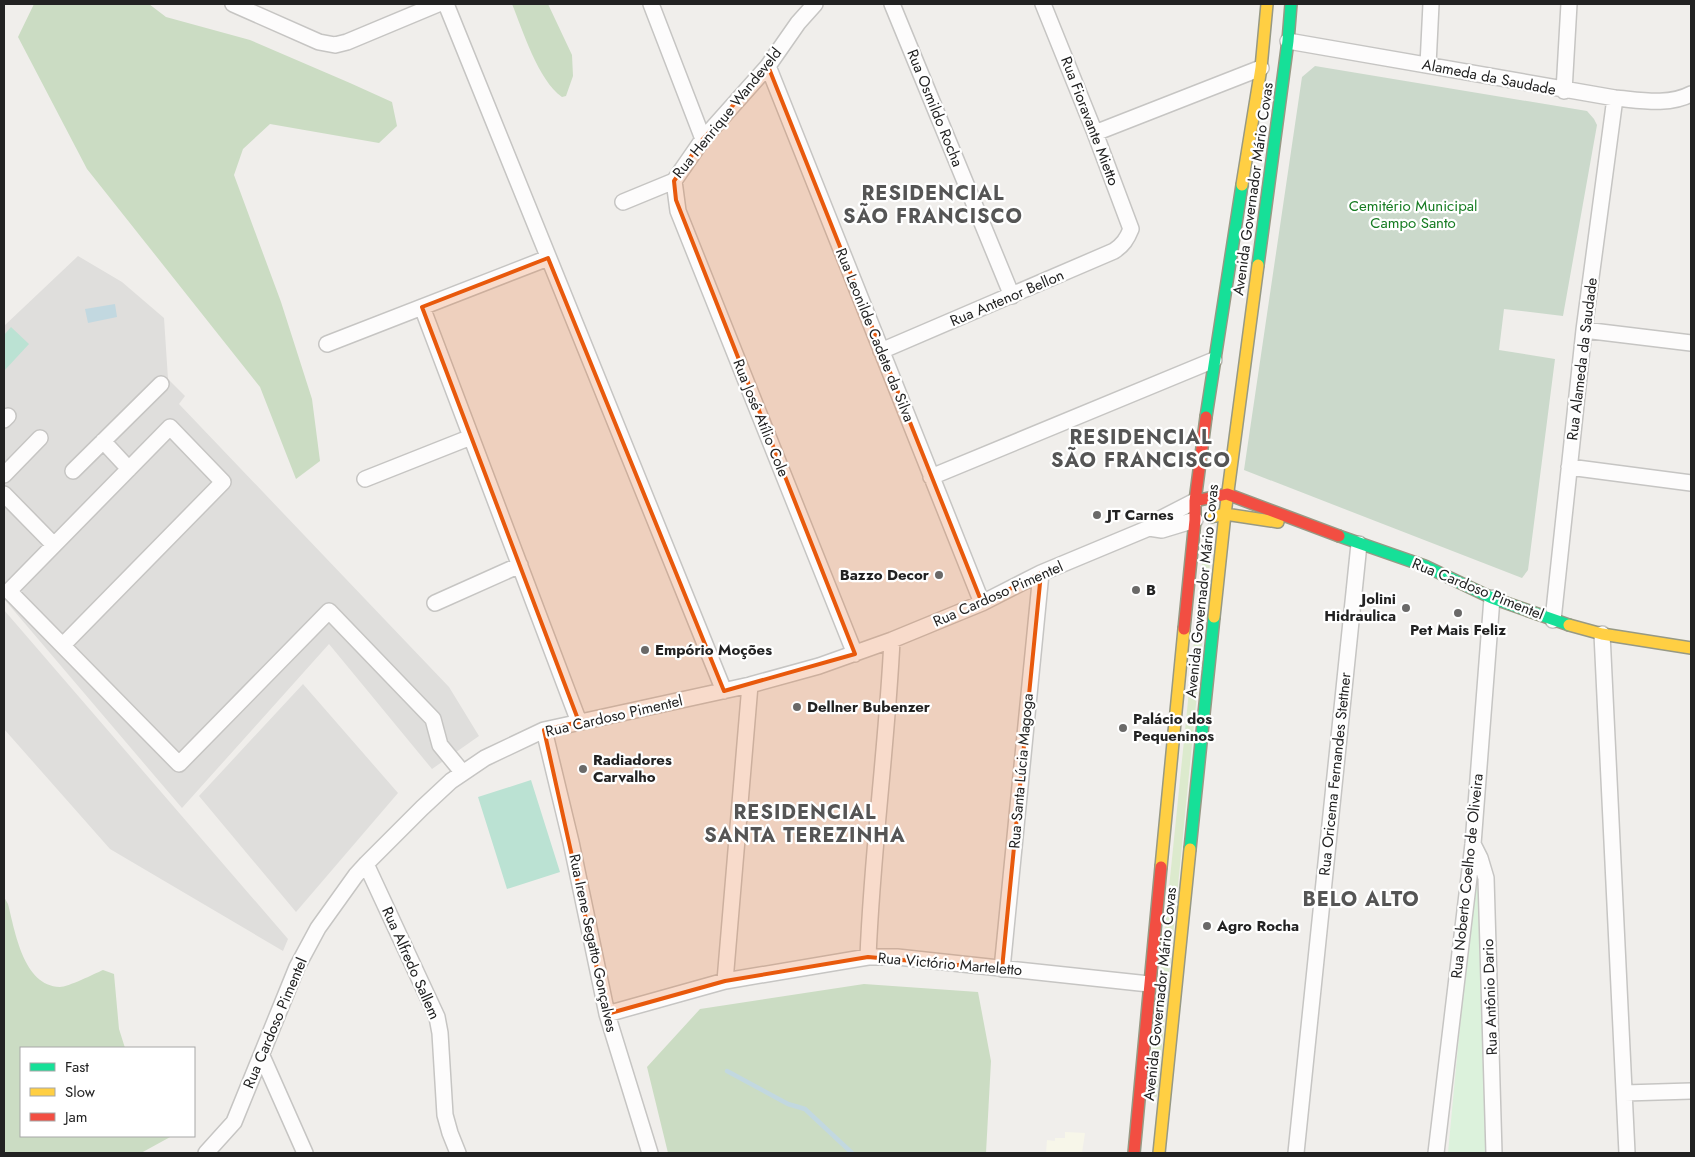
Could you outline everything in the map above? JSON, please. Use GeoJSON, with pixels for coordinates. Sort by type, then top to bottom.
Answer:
{"type":"FeatureCollection","features":[{"type":"Feature","properties":{"kind":"main road","name":"Avenida Governador Mário Covas"},"geometry":{"type":"LineString","coordinates":[[1134,1153],[1195,520],[1195,501],[1214,360],[1261,68],[1267,4]]}},
{"type":"Feature","properties":{"kind":"main road","name":"Avenida Governador Mário Covas"},"geometry":{"type":"LineString","coordinates":[[1159,1153],[1227,494],[1288,41],[1291,4]]}},
{"type":"Feature","properties":{"kind":"main road","name":"Rua Cardoso Pimentel"},"geometry":{"type":"LineString","coordinates":[[1195,501],[1227,494],[1359,544],[1425,566],[1492,598],[1553,620],[1602,634],[1691,648]]}},
{"type":"Feature","properties":{"kind":"main road","name":"Rua Cardoso Pimentel"},"geometry":{"type":"LineString","coordinates":[[1195,520],[1225,514],[1281,523],[1298,521]]}},
{"type":"Feature","properties":{"kind":"main road"},"geometry":{"type":"LineString","coordinates":[[1136,1130],[1148,1138],[1150,1153]]}},
{"type":"Feature","properties":{"kind":"street"},"geometry":{"type":"LineString","coordinates":[[233,4],[319,42],[335,45],[347,42],[438,4]]}},
{"type":"Feature","properties":{"kind":"street"},"geometry":{"type":"LineString","coordinates":[[446,4],[724,691]]}},
{"type":"Feature","properties":{"kind":"street"},"geometry":{"type":"LineString","coordinates":[[651,4],[703,140]]}},
{"type":"Feature","properties":{"kind":"street","name":"Rua Henrique Wandeveld"},"geometry":{"type":"LineString","coordinates":[[623,202],[674,181],[703,140],[768,66],[798,23],[816,4]]}},
{"type":"Feature","properties":{"kind":"street","name":"Rua Osmildo Rocha"},"geometry":{"type":"LineString","coordinates":[[892,4],[1012,296]]}},
{"type":"Feature","properties":{"kind":"street"},"geometry":{"type":"LineString","coordinates":[[1428,65],[1431,4]]}},
{"type":"Feature","properties":{"kind":"street"},"geometry":{"type":"LineString","coordinates":[[1564,91],[1569,4]]}},
{"type":"Feature","properties":{"kind":"street","name":"Rua Fioravante Mietto"},"geometry":{"type":"LineString","coordinates":[[1047,5],[1131,229],[1128,238]]}},
{"type":"Feature","properties":{"kind":"street","name":"Alameda da Saudade"},"geometry":{"type":"LineString","coordinates":[[1288,41],[1564,91],[1615,98],[1665,101],[1691,94]]}},
{"type":"Feature","properties":{"kind":"street","name":"Rua Leonilde Cadete da Silva"},"geometry":{"type":"LineString","coordinates":[[768,66],[982,603]]}},
{"type":"Feature","properties":{"kind":"street"},"geometry":{"type":"LineString","coordinates":[[1095,132],[1261,68]]}},
{"type":"Feature","properties":{"kind":"street","name":"Rua Alameda da Saudade"},"geometry":{"type":"LineString","coordinates":[[1553,620],[1584,330],[1615,98]]}},
{"type":"Feature","properties":{"kind":"street","name":"Rua José Atílio Cole"},"geometry":{"type":"LineString","coordinates":[[674,181],[678,211],[855,654]]}},
{"type":"Feature","properties":{"kind":"street","name":"Rua Antenor Bellon"},"geometry":{"type":"LineString","coordinates":[[881,351],[1114,251],[1128,238]]}},
{"type":"Feature","properties":{"kind":"street"},"geometry":{"type":"LineString","coordinates":[[327,344],[548,258]]}},
{"type":"Feature","properties":{"kind":"street"},"geometry":{"type":"LineString","coordinates":[[422,307],[579,722]]}},
{"type":"Feature","properties":{"kind":"street"},"geometry":{"type":"LineString","coordinates":[[1584,330],[1691,343]]}},
{"type":"Feature","properties":{"kind":"street"},"geometry":{"type":"LineString","coordinates":[[932,477],[1214,360]]}},
{"type":"Feature","properties":{"kind":"street"},"geometry":{"type":"LineString","coordinates":[[73,471],[161,384]]}},
{"type":"Feature","properties":{"kind":"street"},"geometry":{"type":"LineString","coordinates":[[63,645],[223,482],[170,427],[9,590],[179,764],[329,611],[433,719],[440,745],[463,773]]}},
{"type":"Feature","properties":{"kind":"street"},"geometry":{"type":"LineString","coordinates":[[365,479],[471,436]]}},
{"type":"Feature","properties":{"kind":"street"},"geometry":{"type":"LineString","coordinates":[[4,475],[40,438]]}},
{"type":"Feature","properties":{"kind":"street"},"geometry":{"type":"LineString","coordinates":[[103,441],[129,469]]}},
{"type":"Feature","properties":{"kind":"street"},"geometry":{"type":"LineString","coordinates":[[1569,467],[1691,483]]}},
{"type":"Feature","properties":{"kind":"street"},"geometry":{"type":"LineString","coordinates":[[4,494],[54,544]]}},
{"type":"Feature","properties":{"kind":"street","name":"Rua Cardoso Pimentel"},"geometry":{"type":"LineString","coordinates":[[206,1153],[234,1122],[297,967],[318,928],[366,864],[451,781],[485,758],[544,730],[750,685],[855,654],[982,603],[1041,573],[1149,528],[1158,520],[1195,501]]}},
{"type":"Feature","properties":{"kind":"street","name":"Rua Cardoso Pimentel"},"geometry":{"type":"LineString","coordinates":[[1149,528],[1162,530],[1195,520]]}},
{"type":"Feature","properties":{"kind":"street","name":"Rua Oricema Fernandes Stettner"},"geometry":{"type":"LineString","coordinates":[[1296,1153],[1359,544]]}},
{"type":"Feature","properties":{"kind":"street"},"geometry":{"type":"LineString","coordinates":[[435,603],[520,565]]}},
{"type":"Feature","properties":{"kind":"street","name":"Rua Santa Lúcia Magoga"},"geometry":{"type":"LineString","coordinates":[[1002,969],[1041,573]]}},
{"type":"Feature","properties":{"kind":"street","name":"Rua Noberto Coelho de Oliveira"},"geometry":{"type":"LineString","coordinates":[[1436,1153],[1472,844],[1492,598]]}},
{"type":"Feature","properties":{"kind":"street"},"geometry":{"type":"LineString","coordinates":[[1602,634],[1627,1153]]}},
{"type":"Feature","properties":{"kind":"street"},"geometry":{"type":"LineString","coordinates":[[868,956],[870,912],[890,694],[892,640]]}},
{"type":"Feature","properties":{"kind":"street"},"geometry":{"type":"LineString","coordinates":[[725,981],[750,685]]}},
{"type":"Feature","properties":{"kind":"street","name":"Rua Irene Segatto Gonçalves"},"geometry":{"type":"LineString","coordinates":[[544,730],[571,842],[607,1014],[650,1153]]}},
{"type":"Feature","properties":{"kind":"street","name":"Rua Antônio Dario"},"geometry":{"type":"LineString","coordinates":[[1472,844],[1480,858],[1486,878],[1494,1153]]}},
{"type":"Feature","properties":{"kind":"street","name":"Rua Alfredo Sallem"},"geometry":{"type":"LineString","coordinates":[[366,864],[437,1017],[440,1033],[445,1115],[458,1153]]}},
{"type":"Feature","properties":{"kind":"street","name":"Rua Victório Marteletto"},"geometry":{"type":"LineString","coordinates":[[607,1014],[725,981],[868,956],[1149,984]]}},
{"type":"Feature","properties":{"kind":"street"},"geometry":{"type":"LineString","coordinates":[[262,1056],[305,1153]]}},
{"type":"Feature","properties":{"kind":"street"},"geometry":{"type":"LineString","coordinates":[[1625,1092],[1691,1091]]}},
{"type":"Feature","properties":{"kind":"highlighted area"},"geometry":{"type":"Polygon","coordinates":[[[768,66],[982,603],[1041,573],[1002,969],[868,957],[725,981],[607,1014],[544,730],[579,722],[422,307],[548,258],[724,691],[855,654],[676,200],[674,181],[703,139],[768,66]]]}},
{"type":"Feature","properties":{"kind":"shaded area"},"geometry":{"type":"Polygon","coordinates":[[[78,256],[122,282],[164,318],[168,379],[185,396],[179,404],[449,687],[479,736],[432,769],[329,644],[182,808],[4,599],[4,326],[78,256]]]}},
{"type":"Feature","properties":{"kind":"shaded area"},"geometry":{"type":"Polygon","coordinates":[[[4,610],[288,939],[283,951],[110,849],[4,729],[4,610]]]}},
{"type":"Feature","properties":{"kind":"shaded area"},"geometry":{"type":"Polygon","coordinates":[[[303,684],[398,793],[296,912],[199,796],[303,684]]]}},
{"type":"Feature","properties":{"kind":"shaded area"},"geometry":{"type":"Polygon","coordinates":[[[1065,1132],[1085,1133],[1082,1153],[1046,1153],[1047,1140],[1055,1141],[1055,1138],[1065,1138],[1065,1132]]]}},
{"type":"Feature","properties":{"kind":"green space"},"geometry":{"type":"Polygon","coordinates":[[[34,4],[149,4],[166,17],[250,40],[392,102],[397,126],[379,143],[270,124],[243,149],[234,175],[281,302],[312,399],[320,461],[296,479],[260,387],[87,169],[18,37],[34,4]]]}},
{"type":"Feature","properties":{"kind":"green space"},"geometry":{"type":"Polygon","coordinates":[[[512,4],[548,4],[572,55],[573,76],[566,96],[562,97],[546,79],[526,41],[512,4]]]}},
{"type":"Feature","properties":{"kind":"green space","name":"Cemitério Municipal Campo Santo"},"geometry":{"type":"Polygon","coordinates":[[[1315,66],[1587,111],[1597,125],[1563,316],[1504,309],[1499,350],[1555,359],[1528,570],[1522,578],[1244,470],[1302,77],[1315,66]]]}},
{"type":"Feature","properties":{"kind":"green space"},"geometry":{"type":"Polygon","coordinates":[[[11,327],[29,344],[4,371],[4,335],[11,327]]]}},
{"type":"Feature","properties":{"kind":"green space"},"geometry":{"type":"Polygon","coordinates":[[[1203,553],[1211,553],[1157,1097],[1148,1095],[1203,553]]]}},
{"type":"Feature","properties":{"kind":"green space"},"geometry":{"type":"Polygon","coordinates":[[[531,780],[560,872],[507,889],[478,797],[531,780]]]}},
{"type":"Feature","properties":{"kind":"green space"},"geometry":{"type":"Polygon","coordinates":[[[1476,884],[1484,887],[1486,1153],[1448,1153],[1473,886],[1476,884]]]}},
{"type":"Feature","properties":{"kind":"green space"},"geometry":{"type":"Polygon","coordinates":[[[4,897],[8,904],[23,955],[37,977],[47,984],[64,986],[103,970],[114,974],[119,1029],[125,1047],[20,1047],[20,1137],[170,1137],[141,1153],[4,1153],[4,897]]]}},
{"type":"Feature","properties":{"kind":"green space"},"geometry":{"type":"Polygon","coordinates":[[[864,984],[978,992],[991,1061],[986,1153],[668,1153],[647,1067],[700,1009],[864,984]]]}},
{"type":"Feature","properties":{"kind":"water"},"geometry":{"type":"Polygon","coordinates":[[[115,304],[117,317],[88,323],[85,309],[115,304]]]}},
{"type":"Feature","properties":{"kind":"waterway"},"geometry":{"type":"LineString","coordinates":[[727,1071],[788,1104],[805,1109],[852,1153]]}},
{"type":"Feature","properties":{"kind":"traffic: fast"},"geometry":{"type":"LineString","coordinates":[[1258,265],[1288,41],[1291,4]]}},
{"type":"Feature","properties":{"kind":"traffic: fast"},"geometry":{"type":"LineString","coordinates":[[1206,417],[1242,185]]}},
{"type":"Feature","properties":{"kind":"traffic: fast"},"geometry":{"type":"LineString","coordinates":[[1339,536],[1425,566],[1492,598],[1569,625]]}},
{"type":"Feature","properties":{"kind":"traffic: fast"},"geometry":{"type":"LineString","coordinates":[[1190,849],[1214,617]]}},
{"type":"Feature","properties":{"kind":"traffic: slow"},"geometry":{"type":"LineString","coordinates":[[1242,185],[1261,68],[1267,4]]}},
{"type":"Feature","properties":{"kind":"traffic: slow"},"geometry":{"type":"LineString","coordinates":[[1214,617],[1225,514],[1258,265]]}},
{"type":"Feature","properties":{"kind":"traffic: slow"},"geometry":{"type":"LineString","coordinates":[[1211,517],[1225,514],[1278,522]]}},
{"type":"Feature","properties":{"kind":"traffic: slow"},"geometry":{"type":"LineString","coordinates":[[1569,625],[1602,634],[1691,648]]}},
{"type":"Feature","properties":{"kind":"traffic: slow"},"geometry":{"type":"LineString","coordinates":[[1161,867],[1184,629]]}},
{"type":"Feature","properties":{"kind":"traffic: slow"},"geometry":{"type":"LineString","coordinates":[[1159,1153],[1190,849]]}},
{"type":"Feature","properties":{"kind":"traffic: jam"},"geometry":{"type":"LineString","coordinates":[[1184,629],[1195,520],[1195,501],[1206,417]]}},
{"type":"Feature","properties":{"kind":"traffic: jam"},"geometry":{"type":"LineString","coordinates":[[1195,501],[1227,494],[1339,536]]}},
{"type":"Feature","properties":{"kind":"traffic: jam"},"geometry":{"type":"LineString","coordinates":[[1134,1153],[1161,867]]}},
{"type":"Feature","properties":{"kind":"place","name":"JT Carnes"},"geometry":{"type":"Point","coordinates":[1097,515]}},
{"type":"Feature","properties":{"kind":"place","name":"Bazzo Decor"},"geometry":{"type":"Point","coordinates":[939,575]}},
{"type":"Feature","properties":{"kind":"place","name":"B"},"geometry":{"type":"Point","coordinates":[1136,590]}},
{"type":"Feature","properties":{"kind":"place","name":"Jolini Hidraulica"},"geometry":{"type":"Point","coordinates":[1406,608]}},
{"type":"Feature","properties":{"kind":"place","name":"Pet Mais Feliz"},"geometry":{"type":"Point","coordinates":[1458,613]}},
{"type":"Feature","properties":{"kind":"place","name":"Empório Moções"},"geometry":{"type":"Point","coordinates":[645,650]}},
{"type":"Feature","properties":{"kind":"place","name":"Dellner Bubenzer"},"geometry":{"type":"Point","coordinates":[797,707]}},
{"type":"Feature","properties":{"kind":"place","name":"Palácio dos Pequeninos"},"geometry":{"type":"Point","coordinates":[1123,728]}},
{"type":"Feature","properties":{"kind":"place","name":"Radiadores Carvalho"},"geometry":{"type":"Point","coordinates":[583,769]}},
{"type":"Feature","properties":{"kind":"place","name":"Agro Rocha"},"geometry":{"type":"Point","coordinates":[1207,926]}},
{"type":"Feature","properties":{"kind":"district","name":"RESIDENCIAL SÃO FRANCISCO"},"geometry":{"type":"Point","coordinates":[933,204]}},
{"type":"Feature","properties":{"kind":"district","name":"RESIDENCIAL SÃO FRANCISCO"},"geometry":{"type":"Point","coordinates":[1141,448]}},
{"type":"Feature","properties":{"kind":"district","name":"RESIDENCIAL SANTA TEREZINHA"},"geometry":{"type":"Point","coordinates":[805,824]}},
{"type":"Feature","properties":{"kind":"district","name":"BELO ALTO"},"geometry":{"type":"Point","coordinates":[1361,899]}}]}
